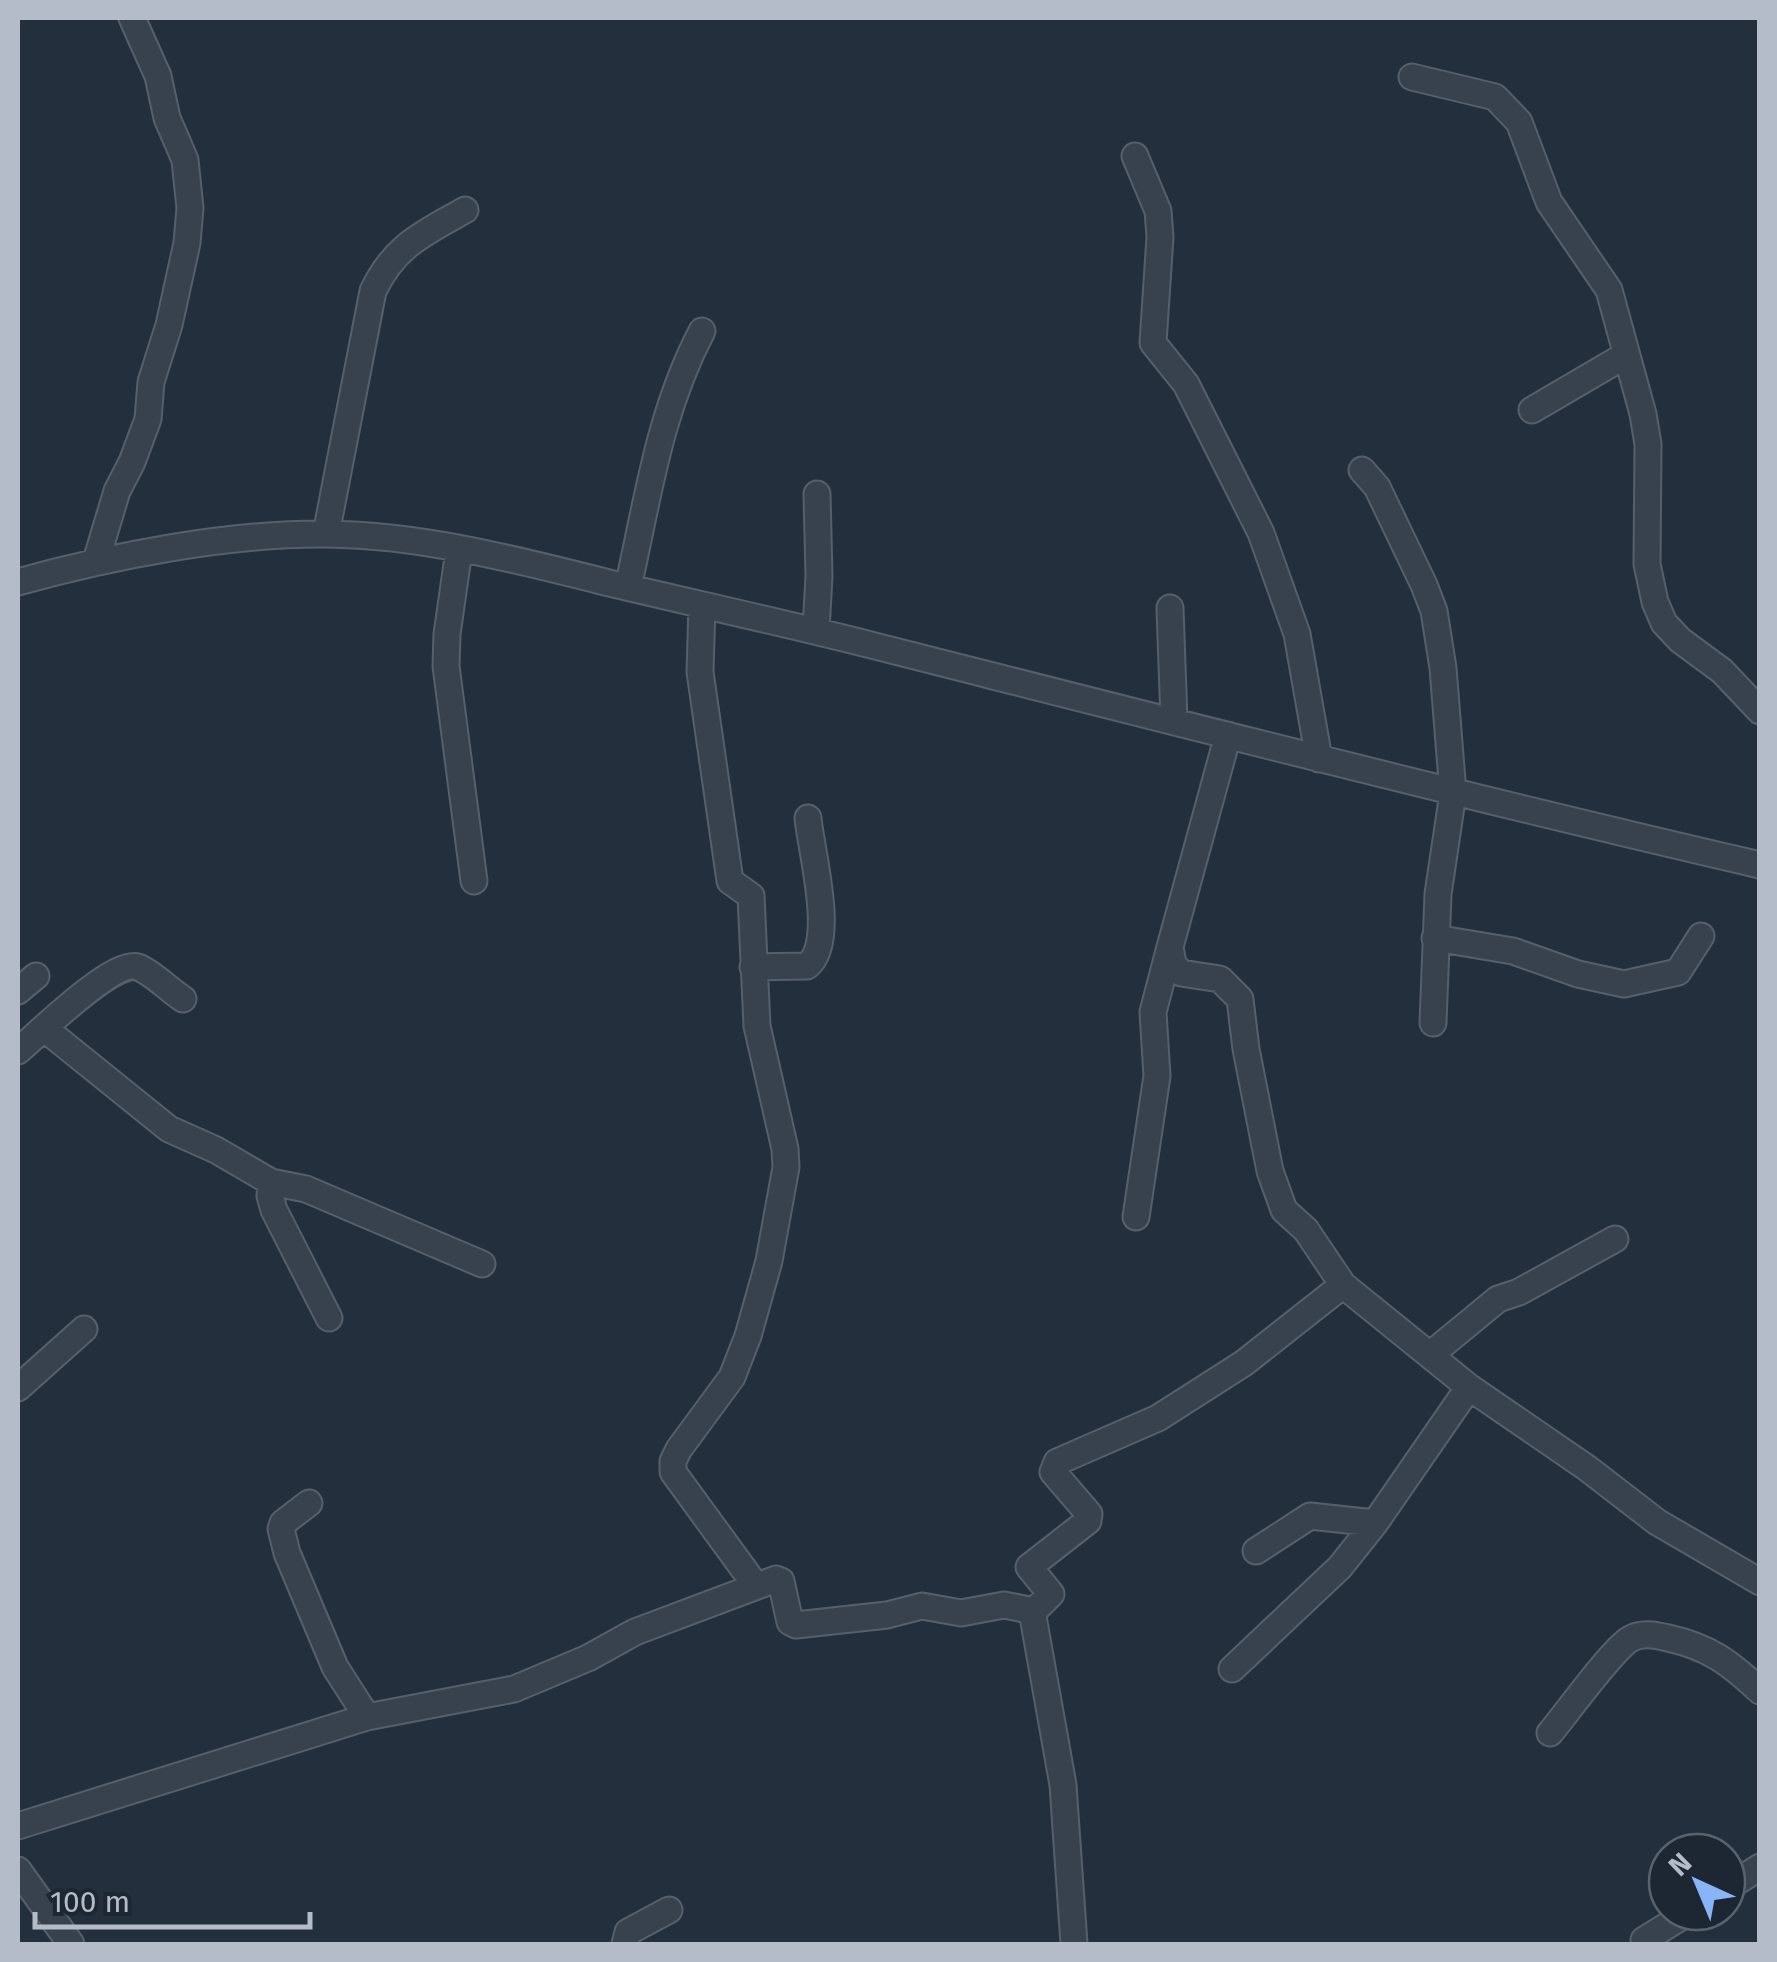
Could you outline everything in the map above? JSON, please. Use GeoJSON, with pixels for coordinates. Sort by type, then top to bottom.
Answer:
{"type":"FeatureCollection","features":[{"type":"Feature","properties":{"kind":"street"},"geometry":{"type":"LineString","coordinates":[[96,560],[117,491],[148,420],[151,382],[169,325],[187,244],[190,208],[184,160],[167,118],[158,76],[132,18]]}},
{"type":"Feature","properties":{"kind":"street"},"geometry":{"type":"LineString","coordinates":[[1412,77],[1495,97],[1516,118],[1549,202],[1605,280],[1648,444],[1647,564],[1654,602],[1664,623],[1680,640],[1722,671],[1760,711]]}},
{"type":"Feature","properties":{"kind":"street"},"geometry":{"type":"LineString","coordinates":[[1134,156],[1158,212],[1153,343],[1186,384],[1261,533],[1297,634],[1319,759]]}},
{"type":"Feature","properties":{"kind":"street"},"geometry":{"type":"LineString","coordinates":[[326,534],[374,291],[384,270],[405,244],[465,210]]}},
{"type":"Feature","properties":{"kind":"street"},"geometry":{"type":"LineString","coordinates":[[628,587],[666,414],[679,374],[702,331]]}},
{"type":"Feature","properties":{"kind":"street"},"geometry":{"type":"LineString","coordinates":[[1532,410],[1626,356]]}},
{"type":"Feature","properties":{"kind":"street"},"geometry":{"type":"LineString","coordinates":[[1362,470],[1386,504],[1434,611],[1448,716],[1453,793],[1438,894],[1433,1023]]}},
{"type":"Feature","properties":{"kind":"street"},"geometry":{"type":"LineString","coordinates":[[816,630],[817,494]]}},
{"type":"Feature","properties":{"kind":"street"},"geometry":{"type":"LineString","coordinates":[[18,582],[96,560],[243,540],[326,534],[392,538],[816,630],[1453,793],[1760,864]]}},
{"type":"Feature","properties":{"kind":"street"},"geometry":{"type":"LineString","coordinates":[[459,550],[446,666],[474,881]]}},
{"type":"Feature","properties":{"kind":"street"},"geometry":{"type":"LineString","coordinates":[[702,605],[700,672],[730,881],[751,896],[757,1026],[786,1167],[769,1261],[748,1336],[732,1376],[679,1449],[673,1472],[756,1586]]}},
{"type":"Feature","properties":{"kind":"street"},"geometry":{"type":"LineString","coordinates":[[1170,608],[1174,721]]}},
{"type":"Feature","properties":{"kind":"street"},"geometry":{"type":"LineString","coordinates":[[1136,1217],[1157,1076],[1154,1012],[1228,735]]}},
{"type":"Feature","properties":{"kind":"street"},"geometry":{"type":"LineString","coordinates":[[754,967],[807,966],[819,951],[818,872],[808,818]]}},
{"type":"Feature","properties":{"kind":"street"},"geometry":{"type":"LineString","coordinates":[[1435,938],[1514,950],[1578,974],[1624,984],[1678,972],[1701,936]]}},
{"type":"Feature","properties":{"kind":"street"},"geometry":{"type":"LineString","coordinates":[[1170,947],[1173,964],[1181,973],[1220,979],[1240,1000],[1270,1171],[1284,1210],[1306,1230],[1343,1285],[1469,1387],[1658,1522],[1760,1582]]}},
{"type":"Feature","properties":{"kind":"street"},"geometry":{"type":"LineString","coordinates":[[18,1051],[90,990],[125,967],[136,966],[182,999]]}},
{"type":"Feature","properties":{"kind":"street"},"geometry":{"type":"LineString","coordinates":[[45,1028],[169,1129],[216,1150],[271,1182],[306,1189],[482,1264]]}},
{"type":"Feature","properties":{"kind":"street"},"geometry":{"type":"LineString","coordinates":[[271,1182],[274,1210],[329,1318]]}},
{"type":"Feature","properties":{"kind":"street"},"geometry":{"type":"LineString","coordinates":[[1430,1355],[1498,1299],[1519,1292],[1614,1239]]}},
{"type":"Feature","properties":{"kind":"street"},"geometry":{"type":"LineString","coordinates":[[1032,1611],[1051,1594],[1029,1567],[1088,1521],[1088,1514],[1053,1472],[1057,1462],[1158,1418],[1244,1363],[1343,1285]]}},
{"type":"Feature","properties":{"kind":"street"},"geometry":{"type":"LineString","coordinates":[[18,1388],[84,1330]]}},
{"type":"Feature","properties":{"kind":"street"},"geometry":{"type":"LineString","coordinates":[[1232,1670],[1340,1567],[1469,1387]]}},
{"type":"Feature","properties":{"kind":"street"},"geometry":{"type":"LineString","coordinates":[[309,1504],[282,1523],[284,1541],[300,1591],[335,1667],[367,1717]]}},
{"type":"Feature","properties":{"kind":"street"},"geometry":{"type":"LineString","coordinates":[[1256,1551],[1310,1516],[1321,1514],[1375,1523]]}},
{"type":"Feature","properties":{"kind":"street"},"geometry":{"type":"LineString","coordinates":[[18,1826],[367,1717],[514,1689],[588,1658],[635,1632],[776,1578],[781,1581],[790,1622],[796,1625],[886,1615],[922,1606],[961,1613],[1004,1605],[1032,1611]]}},
{"type":"Feature","properties":{"kind":"street"},"geometry":{"type":"LineString","coordinates":[[1032,1611],[1063,1785],[1074,1944]]}},
{"type":"Feature","properties":{"kind":"street"},"geometry":{"type":"LineString","coordinates":[[1550,1733],[1630,1638],[1648,1634],[1711,1651],[1760,1691]]}},
{"type":"Feature","properties":{"kind":"street"},"geometry":{"type":"LineString","coordinates":[[18,1870],[71,1944]]}},
{"type":"Feature","properties":{"kind":"street"},"geometry":{"type":"LineString","coordinates":[[624,1944],[628,1932],[670,1910]]}},
{"type":"Feature","properties":{"kind":"street"},"geometry":{"type":"LineString","coordinates":[[1644,1940],[1657,1932]]}}]}
